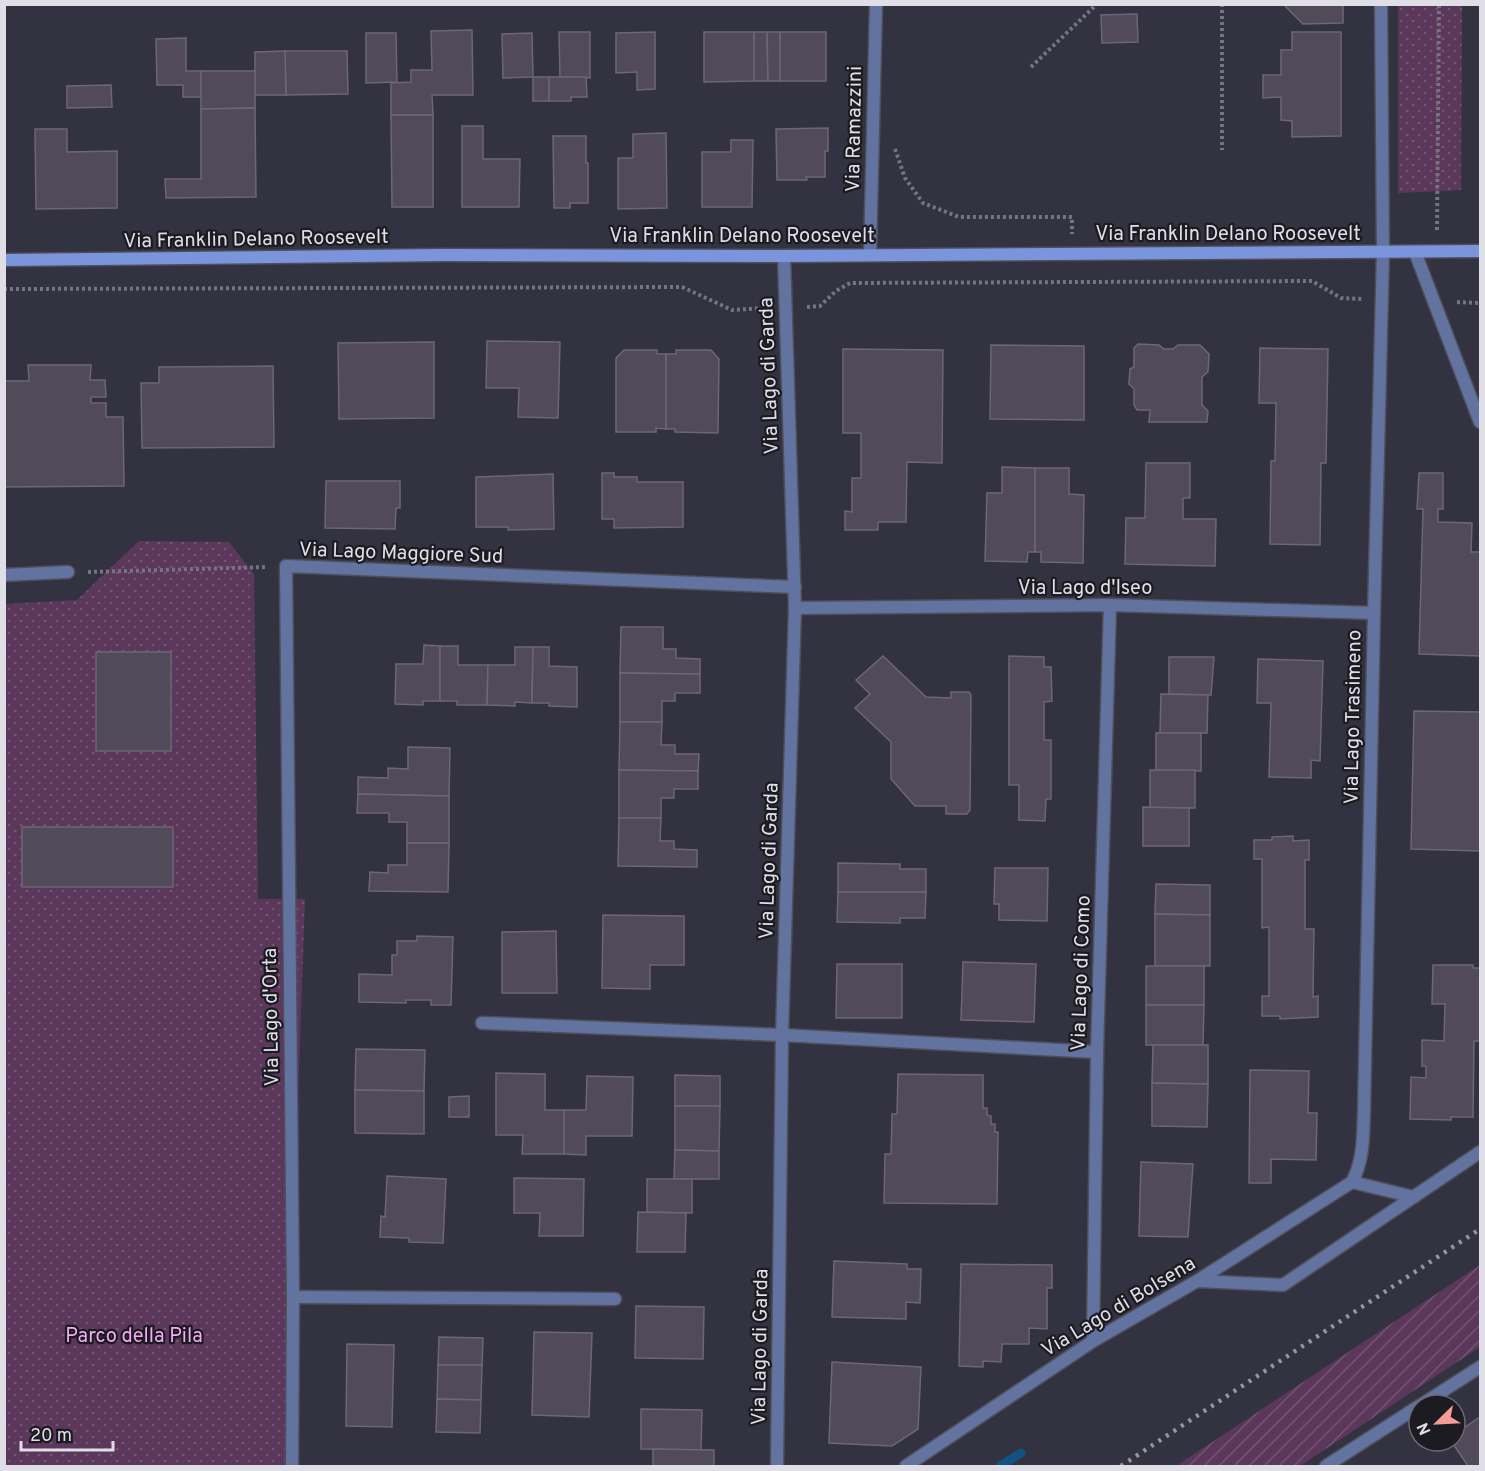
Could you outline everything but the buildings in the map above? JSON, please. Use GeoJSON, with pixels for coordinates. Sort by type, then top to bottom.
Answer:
{"type":"FeatureCollection","features":[{"type":"Feature","properties":{"kind":"main road","name":"Via Franklin Delano Roosevelt"},"geometry":{"type":"LineString","coordinates":[[4,260],[443,255],[784,256],[1480,251]]}},
{"type":"Feature","properties":{"kind":"street","name":"Via Ramazzini"},"geometry":{"type":"LineString","coordinates":[[870,254],[876,4]]}},
{"type":"Feature","properties":{"kind":"street","name":"Via Lago Trasimeno"},"geometry":{"type":"LineString","coordinates":[[1352,1182],[1359,1169],[1362,1153],[1364,1112],[1383,251],[1381,4]]}},
{"type":"Feature","properties":{"kind":"street"},"geometry":{"type":"LineString","coordinates":[[1415,252],[1480,422]]}},
{"type":"Feature","properties":{"kind":"street","name":"Via Lago di Garda"},"geometry":{"type":"LineString","coordinates":[[777,1467],[782,1035],[795,608],[784,256]]}},
{"type":"Feature","properties":{"kind":"street","name":"Via Lago Maggiore Sud"},"geometry":{"type":"LineString","coordinates":[[285,566],[795,587]]}},
{"type":"Feature","properties":{"kind":"street","name":"Via Lago d'Orta"},"geometry":{"type":"LineString","coordinates":[[285,566],[293,1297],[292,1467]]}},
{"type":"Feature","properties":{"kind":"street"},"geometry":{"type":"LineString","coordinates":[[4,575],[68,572]]}},
{"type":"Feature","properties":{"kind":"street","name":"Via Lago d'Iseo"},"geometry":{"type":"LineString","coordinates":[[795,608],[1110,605],[1374,613]]}},
{"type":"Feature","properties":{"kind":"street","name":"Via Lago di Como"},"geometry":{"type":"LineString","coordinates":[[1093,1341],[1097,1052],[1110,605]]}},
{"type":"Feature","properties":{"kind":"street"},"geometry":{"type":"LineString","coordinates":[[482,1023],[782,1035],[1097,1052]]}},
{"type":"Feature","properties":{"kind":"street"},"geometry":{"type":"LineString","coordinates":[[1197,1281],[1283,1285],[1480,1152]]}},
{"type":"Feature","properties":{"kind":"street"},"geometry":{"type":"LineString","coordinates":[[1352,1182],[1414,1197]]}},
{"type":"Feature","properties":{"kind":"street","name":"Via Lago di Bolsena"},"geometry":{"type":"LineString","coordinates":[[906,1467],[1093,1341],[1197,1281],[1352,1182]]}},
{"type":"Feature","properties":{"kind":"street"},"geometry":{"type":"LineString","coordinates":[[293,1297],[615,1299]]}},
{"type":"Feature","properties":{"kind":"street"},"geometry":{"type":"LineString","coordinates":[[1440,1393],[1480,1367]]}},
{"type":"Feature","properties":{"kind":"street"},"geometry":{"type":"LineString","coordinates":[[1326,1467],[1407,1414]]}},
{"type":"Feature","properties":{"kind":"path"},"geometry":{"type":"LineString","coordinates":[[1030,67],[1097,4]]}},
{"type":"Feature","properties":{"kind":"path"},"geometry":{"type":"LineString","coordinates":[[1222,4],[1222,150]]}},
{"type":"Feature","properties":{"kind":"path"},"geometry":{"type":"LineString","coordinates":[[1437,252],[1439,4]]}},
{"type":"Feature","properties":{"kind":"path"},"geometry":{"type":"LineString","coordinates":[[895,148],[905,178],[923,203],[959,218],[1072,217],[1070,282]]}},
{"type":"Feature","properties":{"kind":"path"},"geometry":{"type":"LineString","coordinates":[[4,289],[682,286],[732,310],[820,306],[836,291],[850,283],[1312,281],[1341,298],[1381,300]]}},
{"type":"Feature","properties":{"kind":"path","name":"Via Lago Maggiore Sud"},"geometry":{"type":"LineString","coordinates":[[68,572],[285,566]]}},
{"type":"Feature","properties":{"kind":"green space"},"geometry":{"type":"Polygon","coordinates":[[[1398,5],[1462,5],[1461,190],[1398,193],[1398,5]]]}},
{"type":"Feature","properties":{"kind":"green space","name":"Parco della Pila"},"geometry":{"type":"Polygon","coordinates":[[[139,541],[229,542],[254,574],[258,899],[305,899],[285,1466],[5,1466],[5,604],[77,600],[139,541]]]}},
{"type":"Feature","properties":{"kind":"green space"},"geometry":{"type":"Polygon","coordinates":[[[1480,1265],[1480,1347],[1410,1393],[1407,1393],[1407,1395],[1300,1466],[1176,1466],[1480,1265]]]}},
{"type":"Feature","properties":{"kind":"waterway"},"geometry":{"type":"LineString","coordinates":[[1000,1466],[1021,1453]]}},
{"type":"Feature","properties":{"kind":"railway"},"geometry":{"type":"LineString","coordinates":[[1121,1466],[1480,1229]]}}]}
